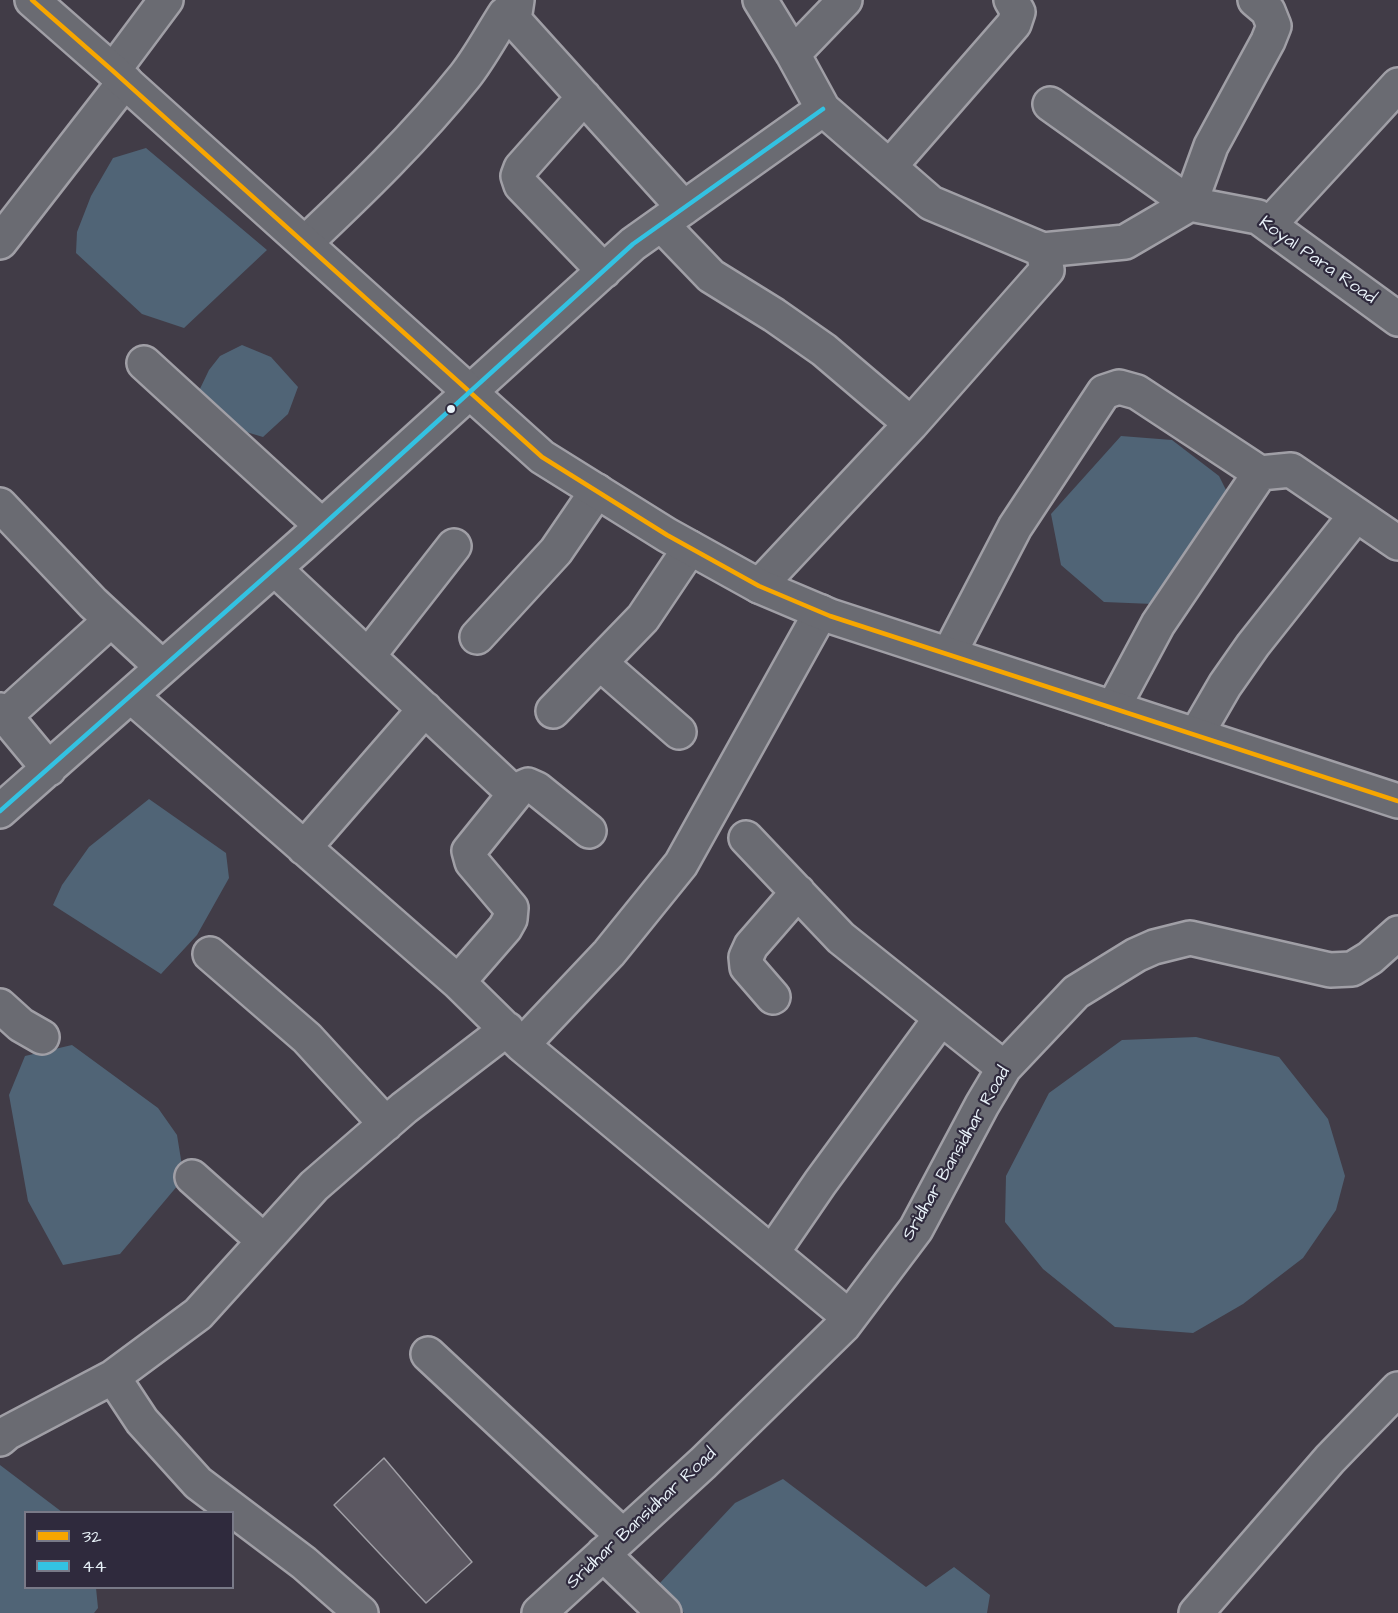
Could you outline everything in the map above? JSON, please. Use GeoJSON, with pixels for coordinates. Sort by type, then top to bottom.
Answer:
{"type":"FeatureCollection","features":[{"type":"Feature","properties":{"kind":"street"},"geometry":{"type":"LineString","coordinates":[[32,0],[542,457],[690,548],[759,586],[820,612],[1398,801]]}},
{"type":"Feature","properties":{"kind":"street"},"geometry":{"type":"LineString","coordinates":[[0,242],[119,76],[166,0]]}},
{"type":"Feature","properties":{"kind":"street"},"geometry":{"type":"LineString","coordinates":[[761,0],[823,109],[931,203],[1043,249],[1125,242],[1190,204],[1211,146],[1274,26],[1268,11],[1256,0]]}},
{"type":"Feature","properties":{"kind":"street"},"geometry":{"type":"LineString","coordinates":[[793,54],[845,0]]}},
{"type":"Feature","properties":{"kind":"street"},"geometry":{"type":"LineString","coordinates":[[890,166],[1014,24],[1018,12],[1011,0]]}},
{"type":"Feature","properties":{"kind":"street"},"geometry":{"type":"LineString","coordinates":[[305,243],[357,193],[466,75],[505,9],[584,97],[673,216],[711,276],[774,315],[824,350],[911,423]]}},
{"type":"Feature","properties":{"kind":"street"},"geometry":{"type":"LineString","coordinates":[[1269,225],[1398,85]]}},
{"type":"Feature","properties":{"kind":"street"},"geometry":{"type":"LineString","coordinates":[[584,97],[521,168],[518,176],[521,185],[604,270]]}},
{"type":"Feature","properties":{"kind":"street"},"geometry":{"type":"LineString","coordinates":[[1050,104],[1190,204]]}},
{"type":"Feature","properties":{"kind":"street"},"geometry":{"type":"LineString","coordinates":[[0,812],[275,569],[633,244],[823,109]]}},
{"type":"Feature","properties":{"kind":"street","name":"Koyal Para Road"},"geometry":{"type":"LineString","coordinates":[[1190,204],[1258,217],[1398,318]]}},
{"type":"Feature","properties":{"kind":"street"},"geometry":{"type":"LineString","coordinates":[[759,586],[911,423],[1047,270],[1043,249]]}},
{"type":"Feature","properties":{"kind":"street"},"geometry":{"type":"LineString","coordinates":[[144,363],[322,526]]}},
{"type":"Feature","properties":{"kind":"street"},"geometry":{"type":"LineString","coordinates":[[949,654],[1015,527],[1104,392],[1119,387],[1137,392],[1260,473],[1291,470],[1398,543]]}},
{"type":"Feature","properties":{"kind":"street"},"geometry":{"type":"LineString","coordinates":[[1113,708],[1158,624],[1260,473]]}},
{"type":"Feature","properties":{"kind":"street"},"geometry":{"type":"LineString","coordinates":[[477,637],[556,551],[597,491]]}},
{"type":"Feature","properties":{"kind":"street"},"geometry":{"type":"LineString","coordinates":[[1196,735],[1225,685],[1253,645],[1356,515]]}},
{"type":"Feature","properties":{"kind":"street"},"geometry":{"type":"LineString","coordinates":[[6,524],[162,668]]}},
{"type":"Feature","properties":{"kind":"street"},"geometry":{"type":"LineString","coordinates":[[368,656],[454,546]]}},
{"type":"Feature","properties":{"kind":"street"},"geometry":{"type":"LineString","coordinates":[[553,711],[643,618],[690,548]]}},
{"type":"Feature","properties":{"kind":"street"},"geometry":{"type":"LineString","coordinates":[[275,569],[515,794]]}},
{"type":"Feature","properties":{"kind":"street"},"geometry":{"type":"LineString","coordinates":[[0,1439],[7,1432],[113,1377],[198,1314],[315,1186],[386,1124],[514,1037],[609,953],[681,864],[820,612]]}},
{"type":"Feature","properties":{"kind":"street"},"geometry":{"type":"LineString","coordinates":[[49,769],[3,713],[111,620]]}},
{"type":"Feature","properties":{"kind":"street"},"geometry":{"type":"LineString","coordinates":[[600,663],[679,732]]}},
{"type":"Feature","properties":{"kind":"street"},"geometry":{"type":"LineString","coordinates":[[131,696],[458,982],[514,1037],[849,1317]]}},
{"type":"Feature","properties":{"kind":"street"},"geometry":{"type":"LineString","coordinates":[[304,848],[425,709]]}},
{"type":"Feature","properties":{"kind":"street"},"geometry":{"type":"LineString","coordinates":[[458,982],[505,928],[510,919],[511,908],[472,862],[469,850],[519,789],[528,785],[537,789],[589,831]]}},
{"type":"Feature","properties":{"kind":"street"},"geometry":{"type":"LineString","coordinates":[[746,838],[841,938],[1004,1068]]}},
{"type":"Feature","properties":{"kind":"street"},"geometry":{"type":"LineString","coordinates":[[773,997],[747,967],[746,957],[751,946],[798,892]]}},
{"type":"Feature","properties":{"kind":"street","name":"Sridhar Bansidhar Road"},"geometry":{"type":"LineString","coordinates":[[539,1613],[703,1464],[843,1326],[916,1229],[1004,1068],[1076,992],[1136,955],[1154,947],[1190,938],[1330,970],[1352,969],[1370,958],[1398,933]]}},
{"type":"Feature","properties":{"kind":"street"},"geometry":{"type":"LineString","coordinates":[[210,954],[307,1038],[386,1124]]}},
{"type":"Feature","properties":{"kind":"street"},"geometry":{"type":"LineString","coordinates":[[0,1006],[21,1025],[42,1037]]}},
{"type":"Feature","properties":{"kind":"street"},"geometry":{"type":"LineString","coordinates":[[772,1253],[820,1183],[941,1018]]}},
{"type":"Feature","properties":{"kind":"street"},"geometry":{"type":"LineString","coordinates":[[192,1177],[264,1241]]}},
{"type":"Feature","properties":{"kind":"street"},"geometry":{"type":"LineString","coordinates":[[428,1354],[613,1545],[664,1613]]}},
{"type":"Feature","properties":{"kind":"street"},"geometry":{"type":"LineString","coordinates":[[113,1377],[142,1421],[198,1483],[304,1563],[361,1613]]}},
{"type":"Feature","properties":{"kind":"street"},"geometry":{"type":"LineString","coordinates":[[1196,1613],[1330,1459],[1398,1389]]}},
{"type":"Feature","properties":{"kind":"water"},"geometry":{"type":"Polygon","coordinates":[[[146,148],[267,250],[184,328],[142,314],[76,253],[77,232],[91,196],[113,158],[146,148]]]}},
{"type":"Feature","properties":{"kind":"water"},"geometry":{"type":"Polygon","coordinates":[[[242,345],[271,357],[298,387],[288,414],[263,437],[223,425],[197,395],[209,370],[220,356],[242,345]]]}},
{"type":"Feature","properties":{"kind":"water"},"geometry":{"type":"Polygon","coordinates":[[[1121,436],[1172,440],[1219,476],[1227,492],[1153,604],[1104,602],[1061,565],[1051,514],[1121,436]]]}},
{"type":"Feature","properties":{"kind":"water"},"geometry":{"type":"Polygon","coordinates":[[[149,799],[226,853],[229,878],[197,935],[161,974],[53,905],[62,885],[89,847],[149,799]]]}},
{"type":"Feature","properties":{"kind":"water"},"geometry":{"type":"Polygon","coordinates":[[[1196,1037],[1279,1057],[1328,1119],[1345,1176],[1336,1210],[1303,1258],[1243,1304],[1193,1333],[1115,1327],[1043,1269],[1005,1222],[1006,1176],[1049,1093],[1122,1040],[1196,1037]]]}},
{"type":"Feature","properties":{"kind":"water"},"geometry":{"type":"Polygon","coordinates":[[[72,1045],[158,1108],[177,1135],[184,1178],[120,1254],[63,1265],[28,1201],[9,1095],[25,1056],[72,1045]]]}},
{"type":"Feature","properties":{"kind":"water"},"geometry":{"type":"Polygon","coordinates":[[[0,1465],[61,1511],[24,1511],[24,1589],[96,1589],[98,1608],[94,1613],[0,1613],[0,1465]]]}},
{"type":"Feature","properties":{"kind":"water"},"geometry":{"type":"Polygon","coordinates":[[[783,1479],[926,1587],[954,1567],[990,1595],[987,1613],[684,1613],[659,1584],[735,1503],[783,1479]]]}},
{"type":"Feature","properties":{"kind":"building"},"geometry":{"type":"Polygon","coordinates":[[[384,1458],[472,1562],[426,1603],[334,1505],[384,1458]]]}},
{"type":"Feature","properties":{"kind":"transit line","name":"32"},"geometry":{"type":"LineString","coordinates":[[32,0],[542,457],[667,535],[759,586],[830,616],[1398,801]]}},
{"type":"Feature","properties":{"kind":"transit line","name":"44"},"geometry":{"type":"LineString","coordinates":[[0,811],[301,545],[633,244],[823,109]]}}]}
